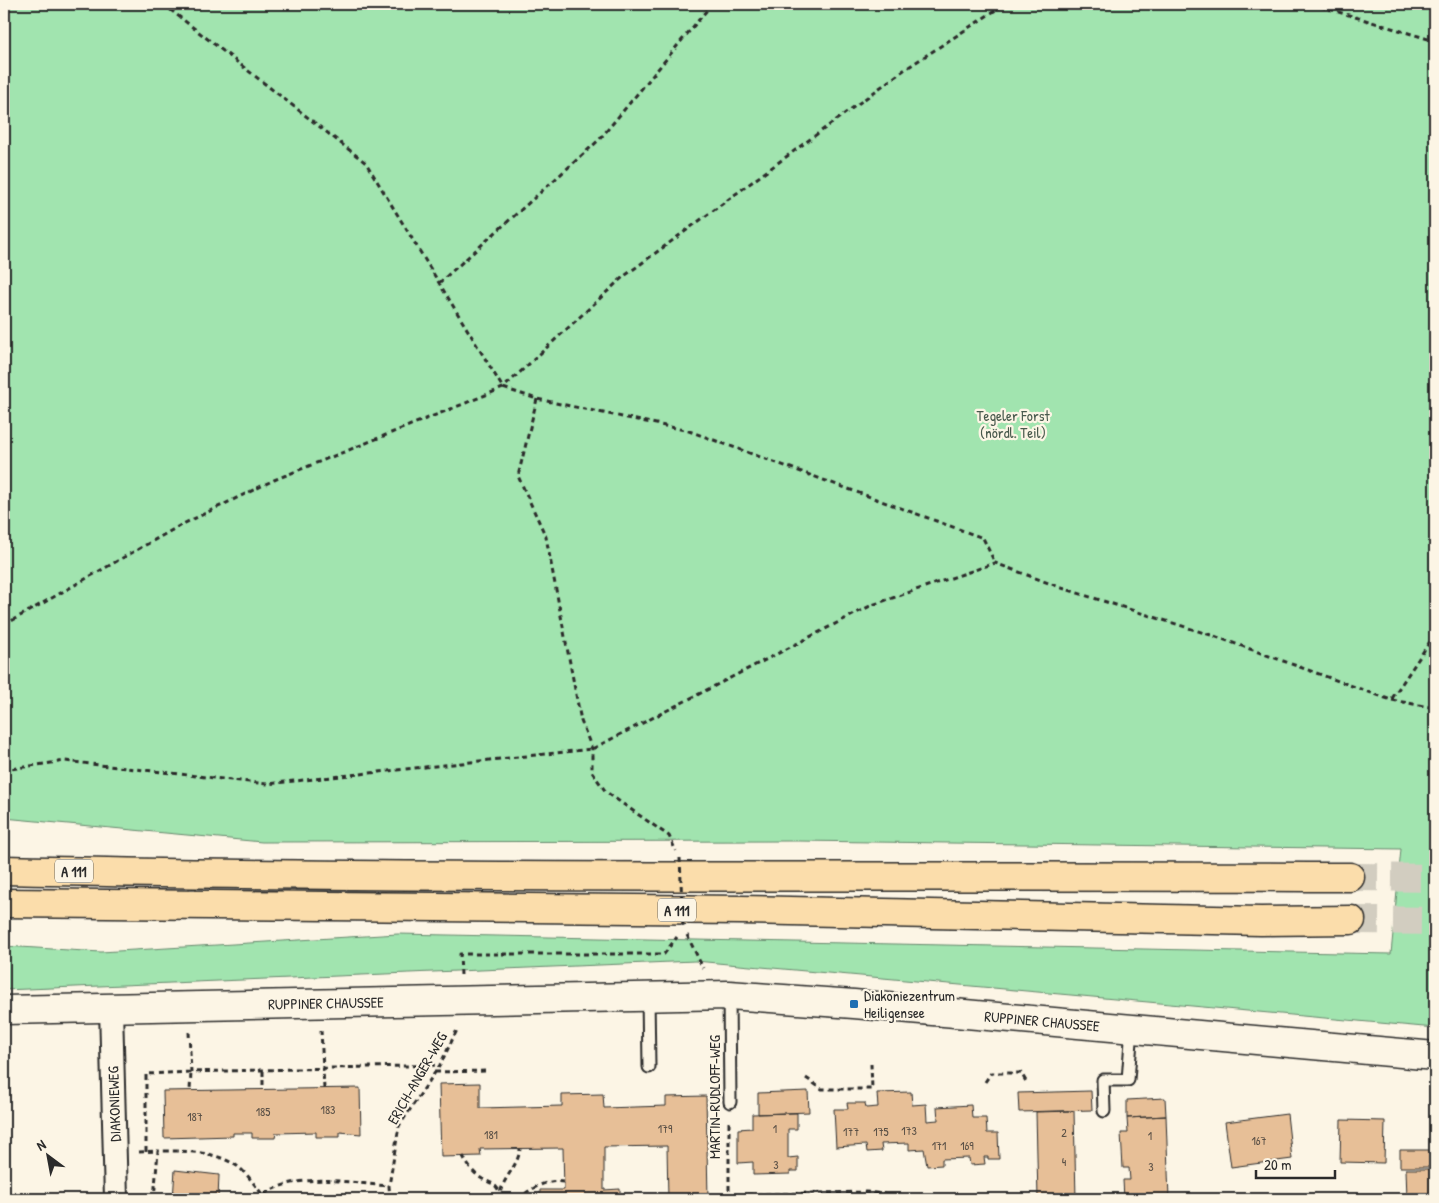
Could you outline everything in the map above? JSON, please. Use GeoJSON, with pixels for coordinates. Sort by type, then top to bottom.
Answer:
{"type":"FeatureCollection","features":[{"type":"Feature","properties":{"kind":"highway"},"geometry":{"type":"LineString","coordinates":[[4,856],[144,873]]}},
{"type":"Feature","properties":{"kind":"highway","name":"A 111"},"geometry":{"type":"LineString","coordinates":[[4,870],[144,873],[785,877],[1124,875],[1350,877]]}},
{"type":"Feature","properties":{"kind":"highway","name":"A 111"},"geometry":{"type":"LineString","coordinates":[[4,903],[741,910],[1262,921],[1351,920]]}},
{"type":"Feature","properties":{"kind":"highway"},"geometry":{"type":"LineString","coordinates":[[4,922],[117,923],[326,907]]}},
{"type":"Feature","properties":{"kind":"street","name":"RUPPINER CHAUSSEE"},"geometry":{"type":"LineString","coordinates":[[4,1010],[723,995],[1132,1028],[1435,1056]]}},
{"type":"Feature","properties":{"kind":"street","name":"DIAKONIEWEG"},"geometry":{"type":"LineString","coordinates":[[112,1008],[116,1199]]}},
{"type":"Feature","properties":{"kind":"lane","name":"MARTIN-RUDLOFF-WEG"},"geometry":{"type":"LineString","coordinates":[[723,995],[730,1102]]}},
{"type":"Feature","properties":{"kind":"lane"},"geometry":{"type":"LineString","coordinates":[[648,996],[648,1067]]}},
{"type":"Feature","properties":{"kind":"lane"},"geometry":{"type":"LineString","coordinates":[[1104,1111],[1102,1080],[1128,1080],[1132,1028]]}},
{"type":"Feature","properties":{"kind":"path"},"geometry":{"type":"LineString","coordinates":[[163,4],[366,163],[503,388],[537,400],[699,434],[983,538],[995,563]]}},
{"type":"Feature","properties":{"kind":"path"},"geometry":{"type":"LineString","coordinates":[[440,283],[599,140],[712,4]]}},
{"type":"Feature","properties":{"kind":"path"},"geometry":{"type":"LineString","coordinates":[[4,625],[181,525],[274,480],[503,388],[623,277],[904,70],[1005,4]]}},
{"type":"Feature","properties":{"kind":"path"},"geometry":{"type":"LineString","coordinates":[[1312,4],[1435,41]]}},
{"type":"Feature","properties":{"kind":"path"},"geometry":{"type":"LineString","coordinates":[[537,400],[518,476],[546,537],[581,721],[592,749],[592,772],[606,792],[669,836],[680,858],[683,928],[723,995]]}},
{"type":"Feature","properties":{"kind":"path"},"geometry":{"type":"LineString","coordinates":[[4,766],[10,768],[65,761],[267,784],[592,749],[872,605],[995,563],[1062,588],[1214,636],[1391,700],[1435,708]]}},
{"type":"Feature","properties":{"kind":"path"},"geometry":{"type":"LineString","coordinates":[[1391,700],[1435,634]]}},
{"type":"Feature","properties":{"kind":"path","name":"ERICH-ANGER-WEG"},"geometry":{"type":"LineString","coordinates":[[390,1199],[389,1186],[399,1126],[440,1065],[464,1017],[460,954],[664,954],[683,928]]}},
{"type":"Feature","properties":{"kind":"path"},"geometry":{"type":"LineString","coordinates":[[319,1003],[324,1089]]}},
{"type":"Feature","properties":{"kind":"path"},"geometry":{"type":"LineString","coordinates":[[188,1006],[190,1091]]}},
{"type":"Feature","properties":{"kind":"path"},"geometry":{"type":"LineString","coordinates":[[806,1078],[822,1089],[872,1089],[871,1064]]}},
{"type":"Feature","properties":{"kind":"path"},"geometry":{"type":"LineString","coordinates":[[146,1152],[146,1074],[440,1065]]}},
{"type":"Feature","properties":{"kind":"path"},"geometry":{"type":"LineString","coordinates":[[263,1071],[263,1090]]}},
{"type":"Feature","properties":{"kind":"path"},"geometry":{"type":"LineString","coordinates":[[435,1072],[487,1071]]}},
{"type":"Feature","properties":{"kind":"path"},"geometry":{"type":"LineString","coordinates":[[985,1082],[992,1073],[1021,1073],[1027,1083]]}},
{"type":"Feature","properties":{"kind":"path","name":"MARTIN-RUDLOFF-WEG"},"geometry":{"type":"LineString","coordinates":[[729,1199],[730,1102]]}},
{"type":"Feature","properties":{"kind":"path"},"geometry":{"type":"LineString","coordinates":[[500,1194],[502,1185],[520,1156],[520,1149]]}},
{"type":"Feature","properties":{"kind":"path"},"geometry":{"type":"LineString","coordinates":[[154,1199],[158,1151],[193,1151],[218,1156],[238,1167],[263,1197],[278,1185],[310,1181],[389,1186]]}},
{"type":"Feature","properties":{"kind":"path"},"geometry":{"type":"LineString","coordinates":[[463,1156],[469,1167],[480,1177],[493,1183],[504,1199]]}},
{"type":"Feature","properties":{"kind":"path"},"geometry":{"type":"LineString","coordinates":[[518,1199],[538,1186],[564,1182]]}},
{"type":"Feature","properties":{"kind":"path"},"geometry":{"type":"LineString","coordinates":[[729,1194],[866,1192],[884,1194],[899,1199]]}},
{"type":"Feature","properties":{"kind":"green space","name":"Tegeler Forst (nördl. Teil)"},"geometry":{"type":"Polygon","coordinates":[[[4,4],[1435,4],[1435,1028],[695,961],[4,990],[4,946],[101,952],[398,934],[1391,954],[1401,849],[798,841],[262,842],[4,818],[4,4]]]}},
{"type":"Feature","properties":{"kind":"building"},"geometry":{"type":"Polygon","coordinates":[[[480,1083],[480,1108],[562,1106],[562,1095],[603,1094],[604,1108],[666,1106],[666,1097],[706,1096],[708,1199],[668,1199],[667,1146],[604,1147],[604,1190],[620,1189],[620,1199],[540,1199],[540,1190],[564,1190],[563,1148],[480,1149],[481,1156],[441,1157],[439,1084],[480,1083]]]}},
{"type":"Feature","properties":{"kind":"building"},"geometry":{"type":"Polygon","coordinates":[[[360,1088],[361,1134],[340,1132],[340,1137],[316,1137],[316,1132],[276,1133],[275,1138],[252,1138],[252,1133],[233,1133],[233,1136],[164,1138],[163,1091],[360,1088]]]}},
{"type":"Feature","properties":{"kind":"building"},"geometry":{"type":"Polygon","coordinates":[[[808,1091],[809,1112],[758,1114],[758,1093],[808,1091]]]}},
{"type":"Feature","properties":{"kind":"building"},"geometry":{"type":"Polygon","coordinates":[[[1091,1091],[1092,1110],[1019,1112],[1018,1093],[1091,1091]]]}},
{"type":"Feature","properties":{"kind":"building"},"geometry":{"type":"Polygon","coordinates":[[[911,1092],[912,1105],[926,1104],[927,1121],[938,1120],[937,1107],[971,1105],[972,1118],[986,1118],[987,1133],[998,1133],[999,1159],[984,1157],[985,1164],[970,1165],[969,1158],[942,1159],[942,1165],[927,1166],[924,1149],[909,1150],[909,1143],[881,1144],[882,1151],[867,1152],[866,1145],[836,1147],[834,1109],[848,1109],[847,1103],[865,1103],[866,1108],[878,1107],[877,1093],[911,1092]]]}},
{"type":"Feature","properties":{"kind":"building"},"geometry":{"type":"Polygon","coordinates":[[[1165,1098],[1166,1116],[1127,1118],[1127,1100],[1165,1098]]]}},
{"type":"Feature","properties":{"kind":"building"},"geometry":{"type":"Polygon","coordinates":[[[1074,1111],[1076,1199],[1038,1199],[1036,1112],[1074,1111]]]}},
{"type":"Feature","properties":{"kind":"building"},"geometry":{"type":"Polygon","coordinates":[[[797,1113],[797,1129],[788,1129],[788,1158],[798,1157],[798,1171],[790,1171],[790,1174],[753,1175],[753,1162],[738,1163],[738,1129],[752,1128],[752,1114],[797,1113]]]}},
{"type":"Feature","properties":{"kind":"building"},"geometry":{"type":"Polygon","coordinates":[[[1287,1114],[1292,1159],[1231,1167],[1225,1122],[1287,1114]]]}},
{"type":"Feature","properties":{"kind":"building"},"geometry":{"type":"Polygon","coordinates":[[[1166,1116],[1169,1199],[1124,1199],[1123,1180],[1130,1180],[1129,1168],[1123,1168],[1121,1133],[1128,1133],[1127,1118],[1166,1116]]]}},
{"type":"Feature","properties":{"kind":"building"},"geometry":{"type":"Polygon","coordinates":[[[1341,1120],[1385,1121],[1384,1163],[1340,1162],[1341,1120]]]}},
{"type":"Feature","properties":{"kind":"building"},"geometry":{"type":"Polygon","coordinates":[[[1400,1150],[1435,1150],[1435,1167],[1400,1167],[1400,1150]]]}},
{"type":"Feature","properties":{"kind":"building"},"geometry":{"type":"Polygon","coordinates":[[[1406,1169],[1435,1169],[1435,1197],[1429,1197],[1429,1199],[1407,1199],[1406,1169]]]}},
{"type":"Feature","properties":{"kind":"building"},"geometry":{"type":"Polygon","coordinates":[[[175,1170],[219,1175],[218,1199],[173,1199],[175,1170]]]}},
{"type":"Feature","properties":{"kind":"tunnel"},"geometry":{"type":"LineString","coordinates":[[1350,877],[1435,878]]}},
{"type":"Feature","properties":{"kind":"tunnel"},"geometry":{"type":"LineString","coordinates":[[1351,920],[1435,921]]}},
{"type":"Feature","properties":{"kind":"place","name":"Diakoniezentrum Heiligensee"},"geometry":{"type":"Point","coordinates":[854,1004]}}]}
